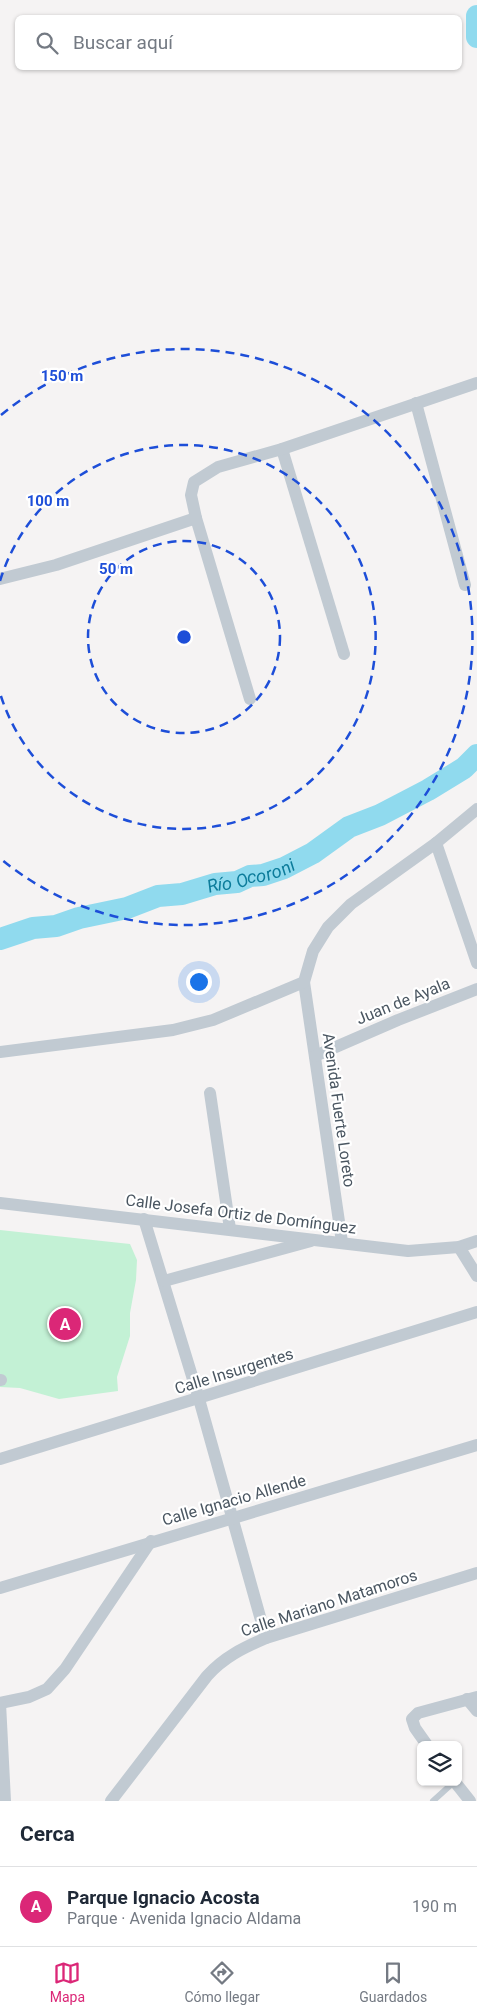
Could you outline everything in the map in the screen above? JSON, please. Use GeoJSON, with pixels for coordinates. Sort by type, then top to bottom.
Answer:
{"type":"FeatureCollection","features":[{"type":"Feature","properties":{"kind":"street"},"geometry":{"type":"LineString","coordinates":[[250,700],[196,518],[191,495],[194,482],[218,467],[282,449],[477,383]]}},
{"type":"Feature","properties":{"kind":"street"},"geometry":{"type":"LineString","coordinates":[[416,403],[465,586]]}},
{"type":"Feature","properties":{"kind":"street"},"geometry":{"type":"LineString","coordinates":[[282,449],[344,654]]}},
{"type":"Feature","properties":{"kind":"street"},"geometry":{"type":"LineString","coordinates":[[0,579],[56,565],[196,518]]}},
{"type":"Feature","properties":{"kind":"street"},"geometry":{"type":"LineString","coordinates":[[0,1052],[173,1030],[213,1020],[304,982],[313,950],[328,927],[351,904],[436,843],[477,809]]}},
{"type":"Feature","properties":{"kind":"street"},"geometry":{"type":"LineString","coordinates":[[436,843],[477,963]]}},
{"type":"Feature","properties":{"kind":"street","name":"Avenida Fuerte Loreto"},"geometry":{"type":"LineString","coordinates":[[304,982],[342,1242]]}},
{"type":"Feature","properties":{"kind":"street","name":"Juan de Ayala"},"geometry":{"type":"LineString","coordinates":[[315,1056],[477,989]]}},
{"type":"Feature","properties":{"kind":"street"},"geometry":{"type":"LineString","coordinates":[[210,1093],[230,1228]]}},
{"type":"Feature","properties":{"kind":"street","name":"Calle Josefa Ortiz de Domínguez"},"geometry":{"type":"LineString","coordinates":[[0,1203],[230,1228],[408,1251],[459,1247],[477,1241]]}},
{"type":"Feature","properties":{"kind":"street"},"geometry":{"type":"LineString","coordinates":[[144,1219],[199,1399],[266,1638]]}},
{"type":"Feature","properties":{"kind":"street"},"geometry":{"type":"LineString","coordinates":[[164,1281],[317,1239]]}},
{"type":"Feature","properties":{"kind":"street"},"geometry":{"type":"LineString","coordinates":[[459,1247],[477,1276]]}},
{"type":"Feature","properties":{"kind":"street","name":"Calle Insurgentes"},"geometry":{"type":"LineString","coordinates":[[0,1459],[477,1312]]}},
{"type":"Feature","properties":{"kind":"street","name":"Calle Ignacio Allende"},"geometry":{"type":"LineString","coordinates":[[0,1588],[151,1541],[233,1519],[477,1445]]}},
{"type":"Feature","properties":{"kind":"street"},"geometry":{"type":"LineString","coordinates":[[5,1801],[0,1703],[29,1697],[46,1689],[65,1669],[151,1541]]}},
{"type":"Feature","properties":{"kind":"street","name":"Calle Mariano Matamoros"},"geometry":{"type":"LineString","coordinates":[[111,1801],[221,1661],[239,1650],[266,1638],[477,1573]]}},
{"type":"Feature","properties":{"kind":"street"},"geometry":{"type":"LineString","coordinates":[[424,1741],[415,1728],[412,1719],[418,1713],[472,1698],[477,1710]]}},
{"type":"Feature","properties":{"kind":"street"},"geometry":{"type":"LineString","coordinates":[[458,1786],[470,1801]]}},
{"type":"Feature","properties":{"kind":"lane"},"geometry":{"type":"LineString","coordinates":[[433,1801],[450,1786]]}},
{"type":"Feature","properties":{"kind":"green space"},"geometry":{"type":"Polygon","coordinates":[[[0,1230],[130,1244],[137,1260],[136,1280],[130,1313],[130,1336],[117,1377],[118,1391],[59,1399],[20,1388],[0,1387],[0,1230]]]}},
{"type":"Feature","properties":{"kind":"waterway","name":"Río Ocoroni"},"geometry":{"type":"LineString","coordinates":[[477,16],[477,37]]}},
{"type":"Feature","properties":{"kind":"waterway","name":"Río Ocoroni"},"geometry":{"type":"LineString","coordinates":[[0,939],[33,928],[56,926],[79,918],[127,908],[158,896],[182,894],[215,884],[237,882],[250,876],[263,875],[284,868],[313,853],[349,827],[380,815],[428,790],[464,768],[477,755]]}},
{"type":"Feature","properties":{"kind":"place","name":"Parque Ignacio Acosta"},"geometry":{"type":"Point","coordinates":[65,1324]}}]}
